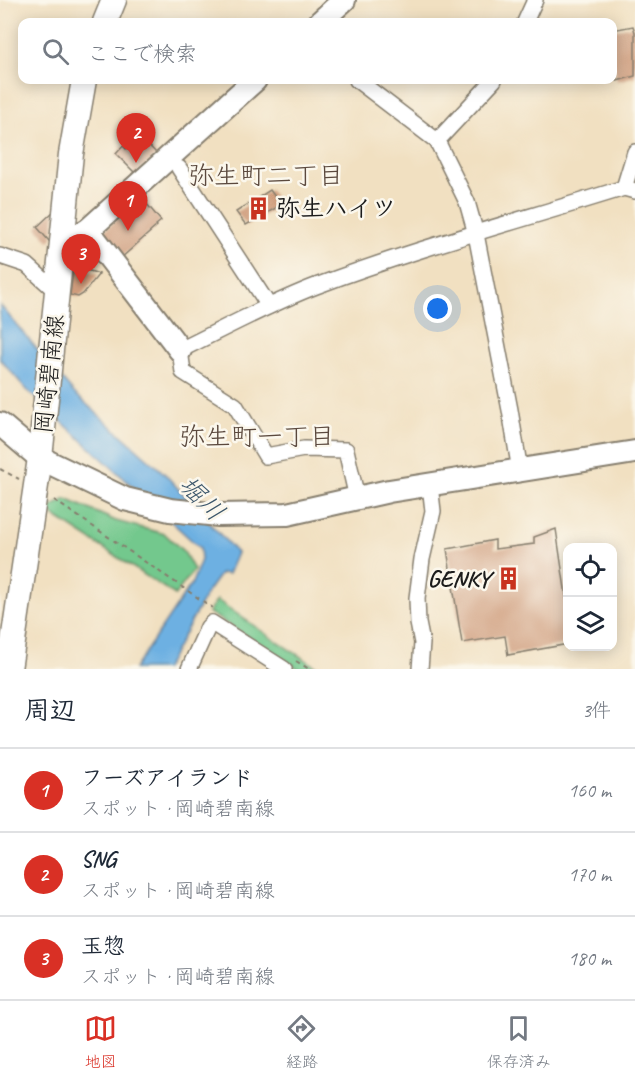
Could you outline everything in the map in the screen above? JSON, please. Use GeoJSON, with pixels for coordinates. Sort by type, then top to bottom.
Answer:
{"type":"FeatureCollection","features":[{"type":"Feature","properties":{"kind":"main road"},"geometry":{"type":"LineString","coordinates":[[107,18],[114,0]]}},
{"type":"Feature","properties":{"kind":"main road","name":"岡崎碧南線"},"geometry":{"type":"LineString","coordinates":[[7,655],[40,458],[71,154],[83,84]]}},
{"type":"Feature","properties":{"kind":"street"},"geometry":{"type":"LineString","coordinates":[[527,18],[535,0]]}},
{"type":"Feature","properties":{"kind":"street"},"geometry":{"type":"LineString","coordinates":[[323,18],[336,2]]}},
{"type":"Feature","properties":{"kind":"street"},"geometry":{"type":"LineString","coordinates":[[63,241],[88,230],[251,84]]}},
{"type":"Feature","properties":{"kind":"street"},"geometry":{"type":"LineString","coordinates":[[362,84],[437,141],[467,202],[476,234],[520,471]]}},
{"type":"Feature","properties":{"kind":"street"},"geometry":{"type":"LineString","coordinates":[[437,141],[490,84]]}},
{"type":"Feature","properties":{"kind":"street"},"geometry":{"type":"LineString","coordinates":[[180,350],[269,306],[316,286],[476,234],[630,190],[635,152]]}},
{"type":"Feature","properties":{"kind":"street"},"geometry":{"type":"LineString","coordinates":[[178,168],[269,306]]}},
{"type":"Feature","properties":{"kind":"street"},"geometry":{"type":"LineString","coordinates":[[88,230],[180,350],[183,372],[235,405],[266,456],[304,449],[346,450],[357,498]]}},
{"type":"Feature","properties":{"kind":"street"},"geometry":{"type":"LineString","coordinates":[[0,256],[27,265],[57,292]]}},
{"type":"Feature","properties":{"kind":"street"},"geometry":{"type":"LineString","coordinates":[[0,424],[40,458],[125,500],[170,510],[219,515],[287,514],[389,491],[635,452]]}},
{"type":"Feature","properties":{"kind":"street"},"geometry":{"type":"LineString","coordinates":[[420,669],[422,643],[418,624],[417,598],[422,559],[433,512],[430,485]]}},
{"type":"Feature","properties":{"kind":"street"},"geometry":{"type":"LineString","coordinates":[[189,669],[212,623],[284,669]]}},
{"type":"Feature","properties":{"kind":"path"},"geometry":{"type":"LineString","coordinates":[[0,469],[20,480]]}},
{"type":"Feature","properties":{"kind":"path"},"geometry":{"type":"LineString","coordinates":[[50,497],[209,606]]}},
{"type":"Feature","properties":{"kind":"green space"},"geometry":{"type":"Polygon","coordinates":[[[66,499],[116,521],[165,534],[184,552],[194,570],[175,595],[45,510],[66,499]]]}},
{"type":"Feature","properties":{"kind":"green space"},"geometry":{"type":"Polygon","coordinates":[[[217,600],[320,669],[299,669],[208,612],[217,600]]]}},
{"type":"Feature","properties":{"kind":"water"},"geometry":{"type":"Polygon","coordinates":[[[0,305],[73,392],[164,473],[237,553],[228,574],[221,573],[208,591],[165,669],[134,669],[192,583],[201,560],[200,548],[27,390],[0,359],[0,305]]]}},
{"type":"Feature","properties":{"kind":"building"},"geometry":{"type":"Polygon","coordinates":[[[633,26],[635,76],[617,81],[617,29],[633,26]]]}},
{"type":"Feature","properties":{"kind":"building"},"geometry":{"type":"Polygon","coordinates":[[[140,136],[157,154],[134,176],[132,174],[134,172],[116,154],[123,146],[126,149],[140,136]]]}},
{"type":"Feature","properties":{"kind":"building","name":"弥生ハイツ"},"geometry":{"type":"Polygon","coordinates":[[[270,190],[281,205],[246,225],[236,212],[270,190]]]}},
{"type":"Feature","properties":{"kind":"building"},"geometry":{"type":"Polygon","coordinates":[[[141,197],[161,221],[120,259],[99,235],[141,197]]]}},
{"type":"Feature","properties":{"kind":"building"},"geometry":{"type":"Polygon","coordinates":[[[55,210],[53,238],[49,241],[37,227],[55,210]]]}},
{"type":"Feature","properties":{"kind":"building"},"geometry":{"type":"Polygon","coordinates":[[[74,266],[99,274],[78,297],[70,295],[74,266]]]}},
{"type":"Feature","properties":{"kind":"building","name":"GENKY"},"geometry":{"type":"Polygon","coordinates":[[[556,529],[563,576],[563,645],[508,655],[505,636],[462,643],[447,549],[495,540],[495,549],[534,544],[534,537],[556,529]]]}},
{"type":"Feature","properties":{"kind":"place","name":"SNG"},"geometry":{"type":"Point","coordinates":[136,163]}},
{"type":"Feature","properties":{"kind":"place","name":"弥生ハイツ"},"geometry":{"type":"Point","coordinates":[258,208]}},
{"type":"Feature","properties":{"kind":"place","name":"フーズアイランド"},"geometry":{"type":"Point","coordinates":[128,231]}},
{"type":"Feature","properties":{"kind":"place","name":"玉惣"},"geometry":{"type":"Point","coordinates":[81,284]}},
{"type":"Feature","properties":{"kind":"place","name":"GENKY"},"geometry":{"type":"Point","coordinates":[508,579]}},
{"type":"Feature","properties":{"kind":"district","name":"弥生町二丁目"},"geometry":{"type":"Point","coordinates":[266,175]}},
{"type":"Feature","properties":{"kind":"district","name":"弥生町一丁目"},"geometry":{"type":"Point","coordinates":[257,436]}},
{"type":"Feature","properties":{"kind":"water label","name":"堀川"},"geometry":{"type":"Point","coordinates":[202,498]}}]}
